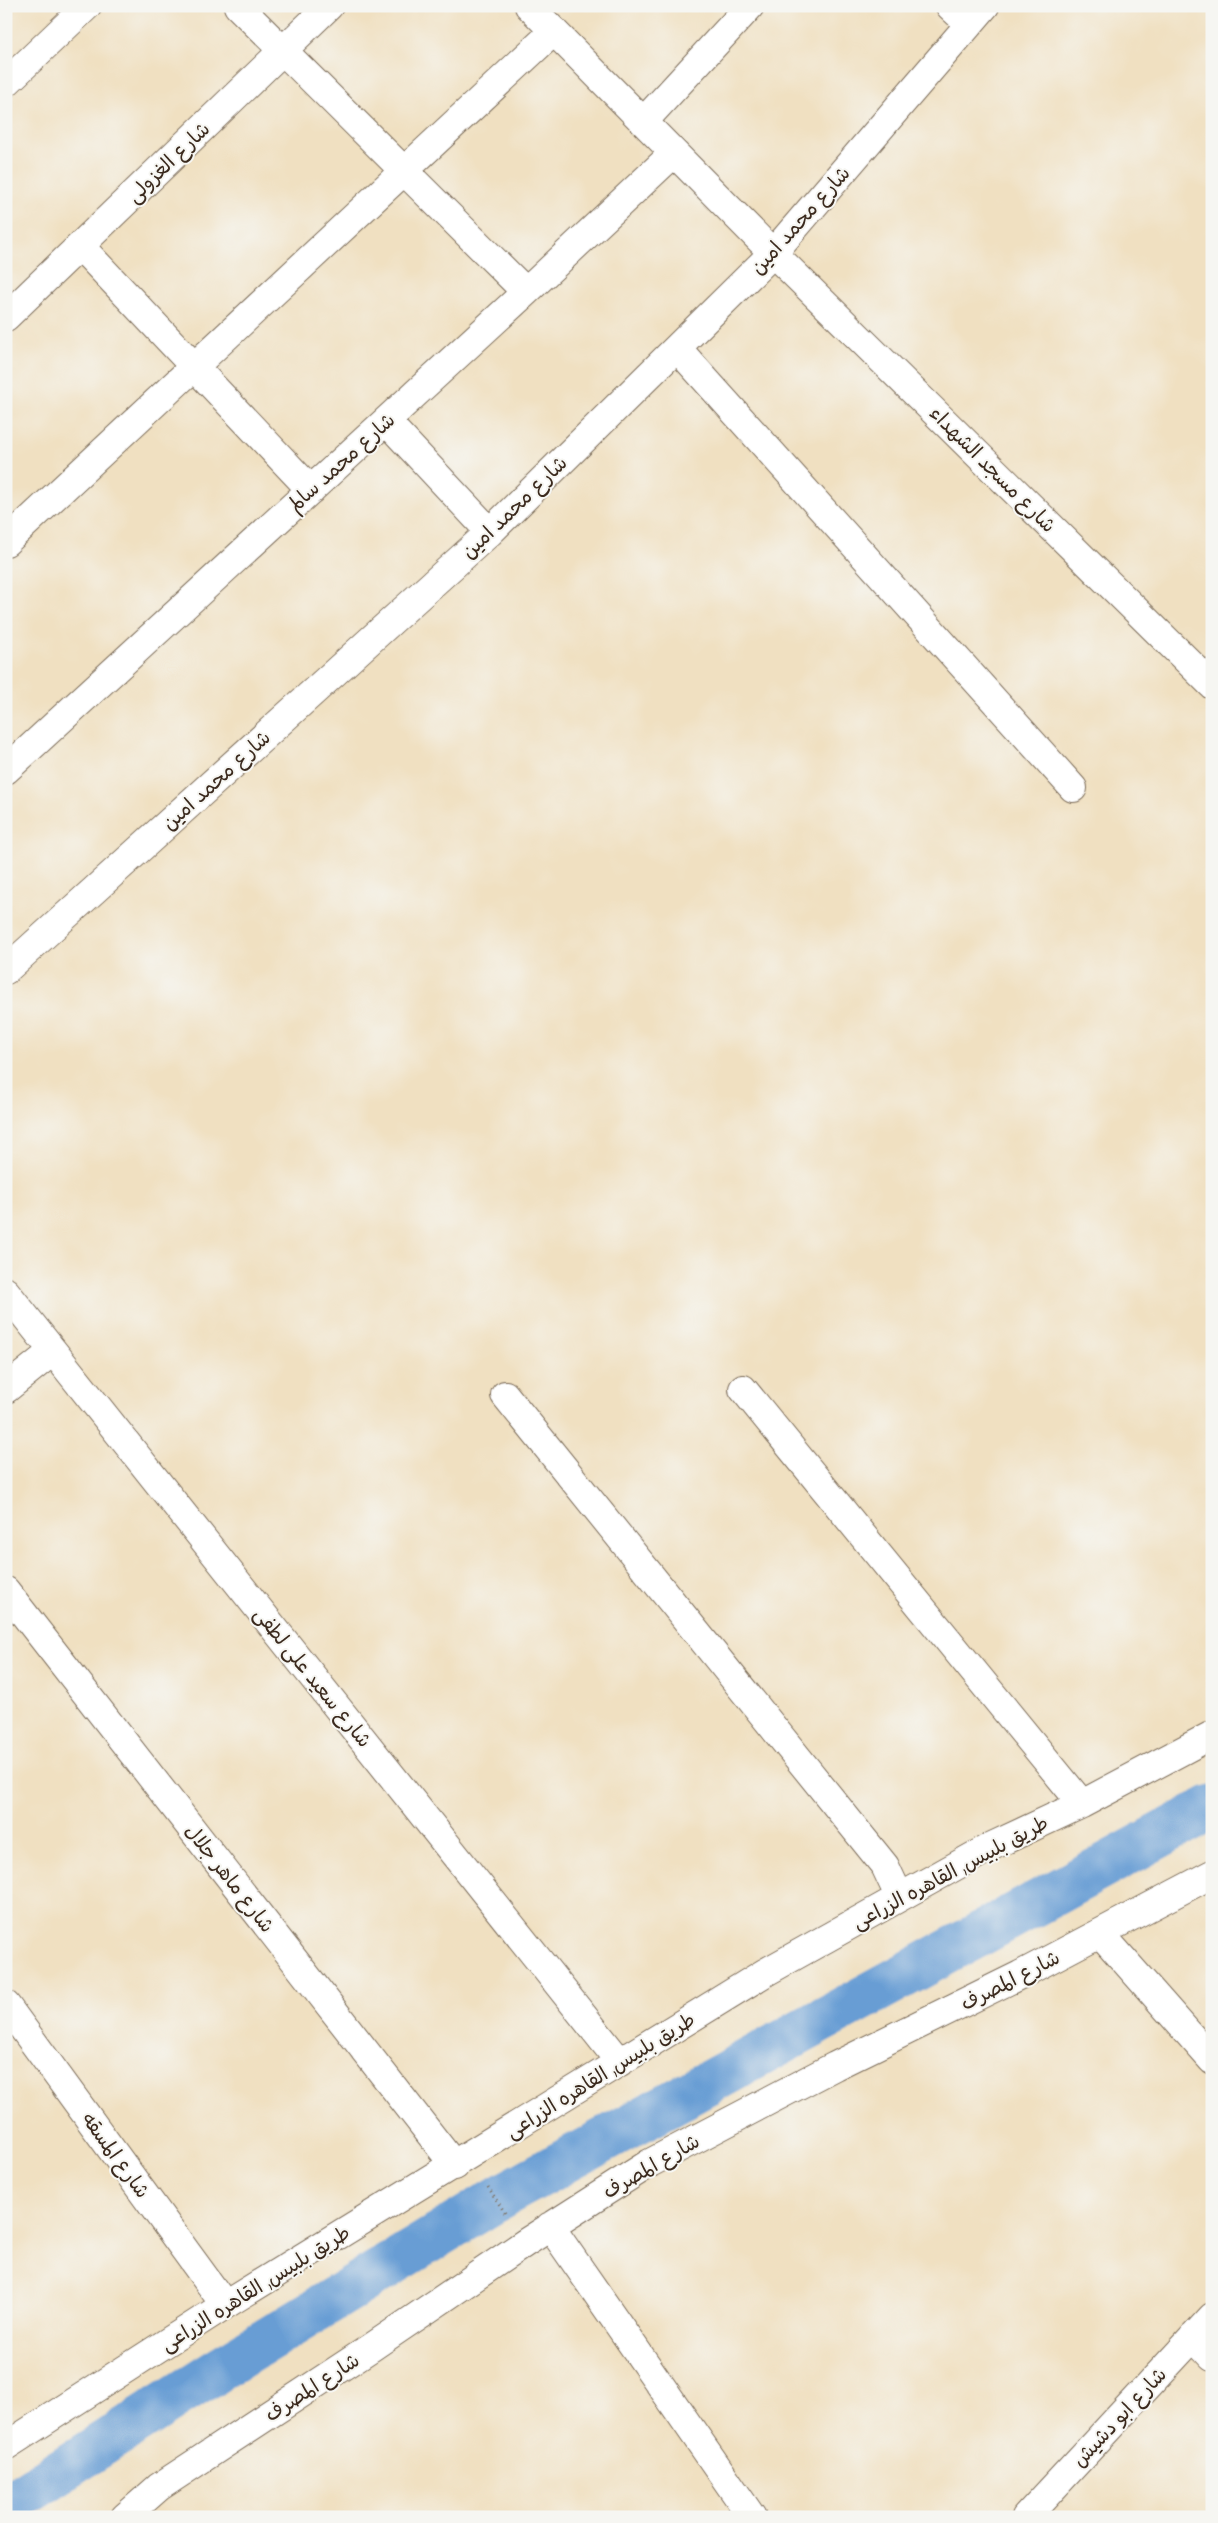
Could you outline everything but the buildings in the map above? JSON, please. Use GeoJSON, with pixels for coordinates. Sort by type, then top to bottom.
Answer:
{"type":"FeatureCollection","features":[{"type":"Feature","properties":{"kind":"street"},"geometry":{"type":"LineString","coordinates":[[6,83],[87,6]]}},
{"type":"Feature","properties":{"kind":"street"},"geometry":{"type":"LineString","coordinates":[[238,6],[526,292]]}},
{"type":"Feature","properties":{"kind":"street","name":"شارع الغزولى"},"geometry":{"type":"LineString","coordinates":[[6,317],[329,6]]}},
{"type":"Feature","properties":{"kind":"street","name":"شارع مسجد الشهداء"},"geometry":{"type":"LineString","coordinates":[[529,6],[773,253],[1212,685]]}},
{"type":"Feature","properties":{"kind":"street"},"geometry":{"type":"LineString","coordinates":[[644,121],[750,6]]}},
{"type":"Feature","properties":{"kind":"street","name":"شارع محمد امين"},"geometry":{"type":"LineString","coordinates":[[6,970],[490,532],[773,253],[968,12]]}},
{"type":"Feature","properties":{"kind":"street"},"geometry":{"type":"LineString","coordinates":[[6,542],[405,172],[554,31]]}},
{"type":"Feature","properties":{"kind":"street","name":"شارع محمد سالم"},"geometry":{"type":"LineString","coordinates":[[6,770],[526,292],[674,153]]}},
{"type":"Feature","properties":{"kind":"street"},"geometry":{"type":"LineString","coordinates":[[80,246],[311,490]]}},
{"type":"Feature","properties":{"kind":"street"},"geometry":{"type":"LineString","coordinates":[[676,348],[1073,788]]}},
{"type":"Feature","properties":{"kind":"street"},"geometry":{"type":"LineString","coordinates":[[386,421],[490,532]]}},
{"type":"Feature","properties":{"kind":"street","name":"شارع سعيد على لطفى"},"geometry":{"type":"LineString","coordinates":[[6,1292],[620,2062]]}},
{"type":"Feature","properties":{"kind":"street"},"geometry":{"type":"LineString","coordinates":[[6,1389],[53,1351]]}},
{"type":"Feature","properties":{"kind":"street"},"geometry":{"type":"LineString","coordinates":[[743,1389],[1082,1804]]}},
{"type":"Feature","properties":{"kind":"street"},"geometry":{"type":"LineString","coordinates":[[505,1395],[885,1866],[899,1896]]}},
{"type":"Feature","properties":{"kind":"street","name":"شارع ماهر جلال"},"geometry":{"type":"LineString","coordinates":[[9,1599],[455,2166]]}},
{"type":"Feature","properties":{"kind":"street","name":"طريق بلبيس, القاهره الزراعى"},"geometry":{"type":"LineString","coordinates":[[6,2446],[225,2305],[455,2166],[766,1972],[899,1896],[990,1847],[1082,1804],[1212,1735]]}},
{"type":"Feature","properties":{"kind":"street","name":"شارع المصرف"},"geometry":{"type":"LineString","coordinates":[[125,2517],[159,2487],[372,2347],[550,2226],[650,2163],[835,2066],[938,2017],[1210,1877]]}},
{"type":"Feature","properties":{"kind":"street"},"geometry":{"type":"LineString","coordinates":[[1100,1933],[1212,2060]]}},
{"type":"Feature","properties":{"kind":"street","name":"شارع المسقه"},"geometry":{"type":"LineString","coordinates":[[6,2005],[225,2305]]}},
{"type":"Feature","properties":{"kind":"street"},"geometry":{"type":"LineString","coordinates":[[550,2226],[752,2517]]}},
{"type":"Feature","properties":{"kind":"street","name":"شارع ابو دشيش"},"geometry":{"type":"LineString","coordinates":[[1026,2517],[1212,2317]]}},
{"type":"Feature","properties":{"kind":"street"},"geometry":{"type":"LineString","coordinates":[[1193,2337],[1212,2358]]}},
{"type":"Feature","properties":{"kind":"path"},"geometry":{"type":"LineString","coordinates":[[484,2181],[509,2219]]}},
{"type":"Feature","properties":{"kind":"waterway"},"geometry":{"type":"LineString","coordinates":[[6,2506],[216,2371],[509,2192],[1212,1807]]}}]}
